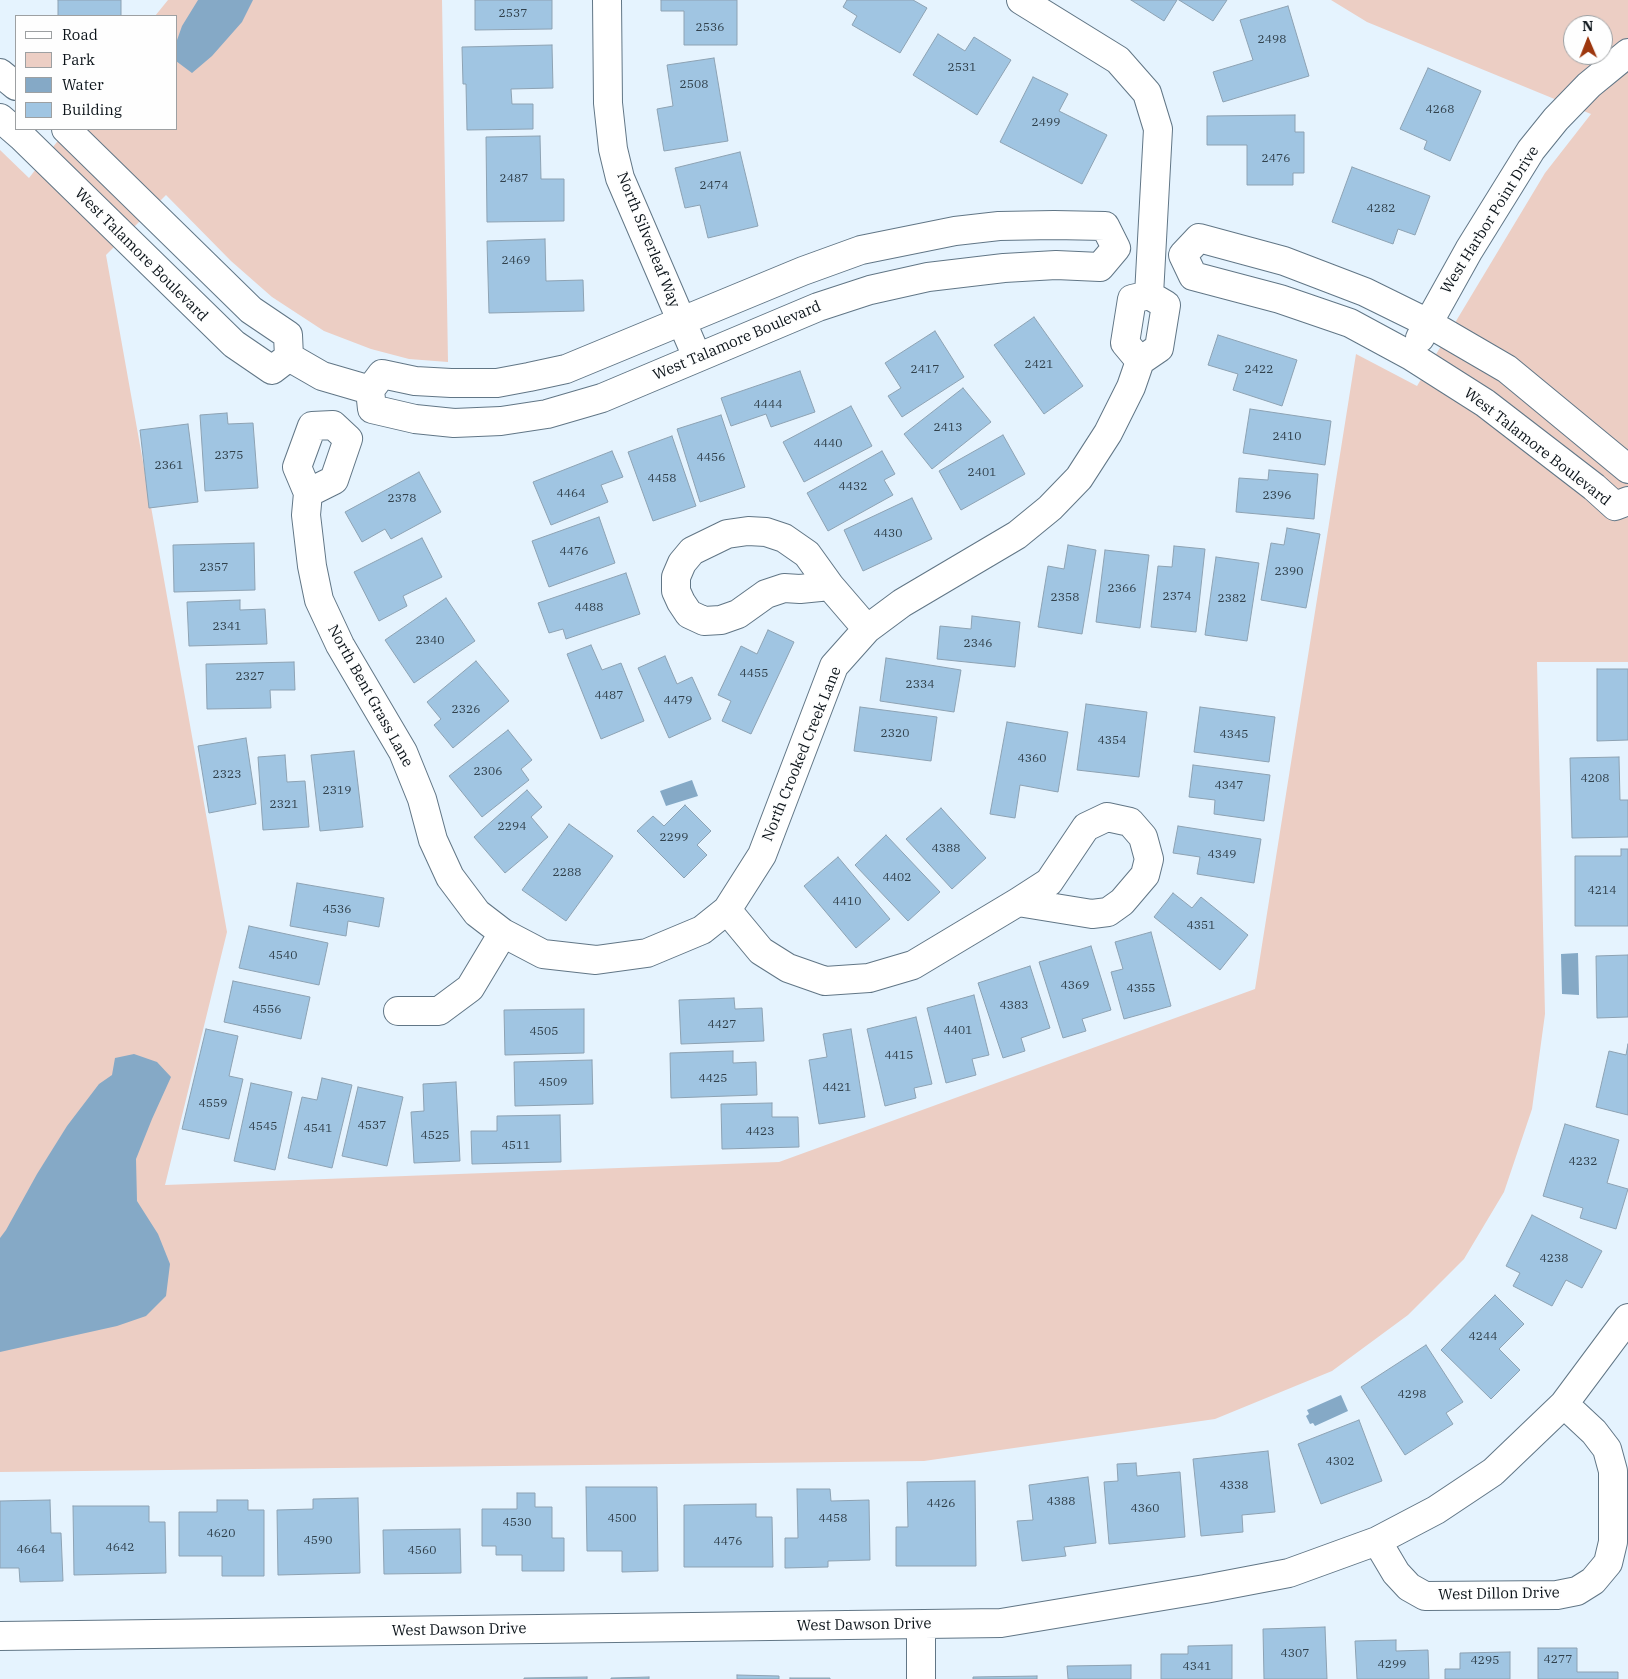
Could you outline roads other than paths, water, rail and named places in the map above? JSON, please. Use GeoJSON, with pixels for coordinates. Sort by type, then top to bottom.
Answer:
{"type":"FeatureCollection","features":[{"type":"Feature","properties":{"kind":"street","name":"North Silverleaf Way"},"geometry":{"type":"LineString","coordinates":[[607,0],[608,103],[613,148],[620,178],[697,358]]}},
{"type":"Feature","properties":{"kind":"street","name":"North Crooked Creek Lane"},"geometry":{"type":"LineString","coordinates":[[503,933],[543,954],[596,960],[647,953],[702,930],[727,910],[762,855],[834,666],[867,629],[902,603],[1016,535],[1050,508],[1079,478],[1108,433],[1131,387],[1140,361],[1125,343],[1132,300],[1150,295],[1158,129],[1147,93],[1118,60],[1021,0]]}},
{"type":"Feature","properties":{"kind":"street","name":"West Harbor Point Drive"},"geometry":{"type":"LineString","coordinates":[[1411,356],[1469,250],[1531,150],[1556,119],[1589,85],[1628,53]]}},
{"type":"Feature","properties":{"kind":"street"},"geometry":{"type":"LineString","coordinates":[[0,73],[15,85]]}},
{"type":"Feature","properties":{"kind":"street","name":"West Talamore Boulevard"},"geometry":{"type":"LineString","coordinates":[[0,118],[21,136],[234,344],[272,370],[289,357]]}},
{"type":"Feature","properties":{"kind":"street"},"geometry":{"type":"LineString","coordinates":[[67,130],[251,310],[288,335],[289,357],[322,376],[358,387]]}},
{"type":"Feature","properties":{"kind":"street"},"geometry":{"type":"LineString","coordinates":[[308,493],[334,480],[348,439],[333,425],[358,387],[382,374],[415,381],[451,384],[497,383],[529,378],[566,369],[802,271],[861,250],[955,231],[999,226],[1054,225],[1105,226],[1116,248],[1183,255],[1199,238],[1284,261],[1365,292],[1428,323],[1507,369],[1628,469]]}},
{"type":"Feature","properties":{"kind":"street","name":"West Talamore Boulevard"},"geometry":{"type":"LineString","coordinates":[[358,387],[372,409],[415,419],[454,423],[501,421],[546,414],[602,398],[818,307],[870,290],[928,277],[1004,268],[1056,265],[1100,267],[1116,248]]}},
{"type":"Feature","properties":{"kind":"street","name":"West Talamore Boulevard"},"geometry":{"type":"LineString","coordinates":[[1183,255],[1193,276],[1280,299],[1350,323],[1411,356],[1485,403],[1594,487],[1615,506],[1628,501]]}},
{"type":"Feature","properties":{"kind":"street","name":"North Bent Grass Lane"},"geometry":{"type":"LineString","coordinates":[[333,425],[312,426],[297,467],[308,493],[306,515],[312,566],[319,600],[340,645],[403,752],[422,799],[433,840],[450,877],[477,913],[503,933]]}},
{"type":"Feature","properties":{"kind":"street"},"geometry":{"type":"LineString","coordinates":[[830,586],[800,589],[784,588],[766,594],[738,614],[721,620],[704,621],[689,614],[681,602],[676,591],[676,577],[682,563],[692,551],[728,534],[748,531],[766,532],[784,538],[807,554],[830,586],[867,629]]}},
{"type":"Feature","properties":{"kind":"street"},"geometry":{"type":"LineString","coordinates":[[727,910],[761,951],[788,968],[826,982],[869,978],[913,964],[1049,882],[1086,827],[1106,817],[1130,822],[1143,837],[1149,859],[1145,875],[1122,902],[1108,912],[1092,914],[1018,902]]}},
{"type":"Feature","properties":{"kind":"street"},"geometry":{"type":"LineString","coordinates":[[398,1011],[439,1011],[470,988],[503,933]]}},
{"type":"Feature","properties":{"kind":"street","name":"West Dawson Drive"},"geometry":{"type":"LineString","coordinates":[[0,1636],[1001,1623],[1205,1590],[1289,1573],[1377,1541],[1436,1510],[1493,1472],[1564,1404],[1628,1318]]}},
{"type":"Feature","properties":{"kind":"street","name":"West Dillon Drive"},"geometry":{"type":"LineString","coordinates":[[1377,1541],[1396,1573],[1409,1587],[1425,1596],[1557,1595],[1577,1591],[1593,1581],[1608,1563],[1614,1542],[1612,1471],[1607,1449],[1594,1432],[1564,1404]]}},
{"type":"Feature","properties":{"kind":"street"},"geometry":{"type":"LineString","coordinates":[[921,1625],[922,1679]]}},
{"type":"Feature","properties":{"kind":"water"},"geometry":{"type":"Polygon","coordinates":[[[198,0],[253,0],[242,22],[212,56],[192,73],[178,62],[178,37],[182,26],[198,0]]]}},
{"type":"Feature","properties":{"kind":"water"},"geometry":{"type":"Polygon","coordinates":[[[692,780],[698,796],[666,806],[660,791],[692,780]]]}},
{"type":"Feature","properties":{"kind":"water"},"geometry":{"type":"Polygon","coordinates":[[[1578,953],[1579,995],[1562,994],[1561,954],[1578,953]]]}},
{"type":"Feature","properties":{"kind":"water"},"geometry":{"type":"Polygon","coordinates":[[[134,1054],[157,1062],[171,1077],[136,1159],[137,1201],[158,1234],[170,1264],[166,1296],[146,1316],[117,1326],[0,1352],[0,1238],[67,1126],[99,1084],[112,1075],[115,1058],[134,1054]]]}},
{"type":"Feature","properties":{"kind":"water"},"geometry":{"type":"Polygon","coordinates":[[[1341,1395],[1348,1411],[1315,1426],[1313,1423],[1310,1424],[1306,1416],[1309,1414],[1307,1410],[1341,1395]]]}}]}
